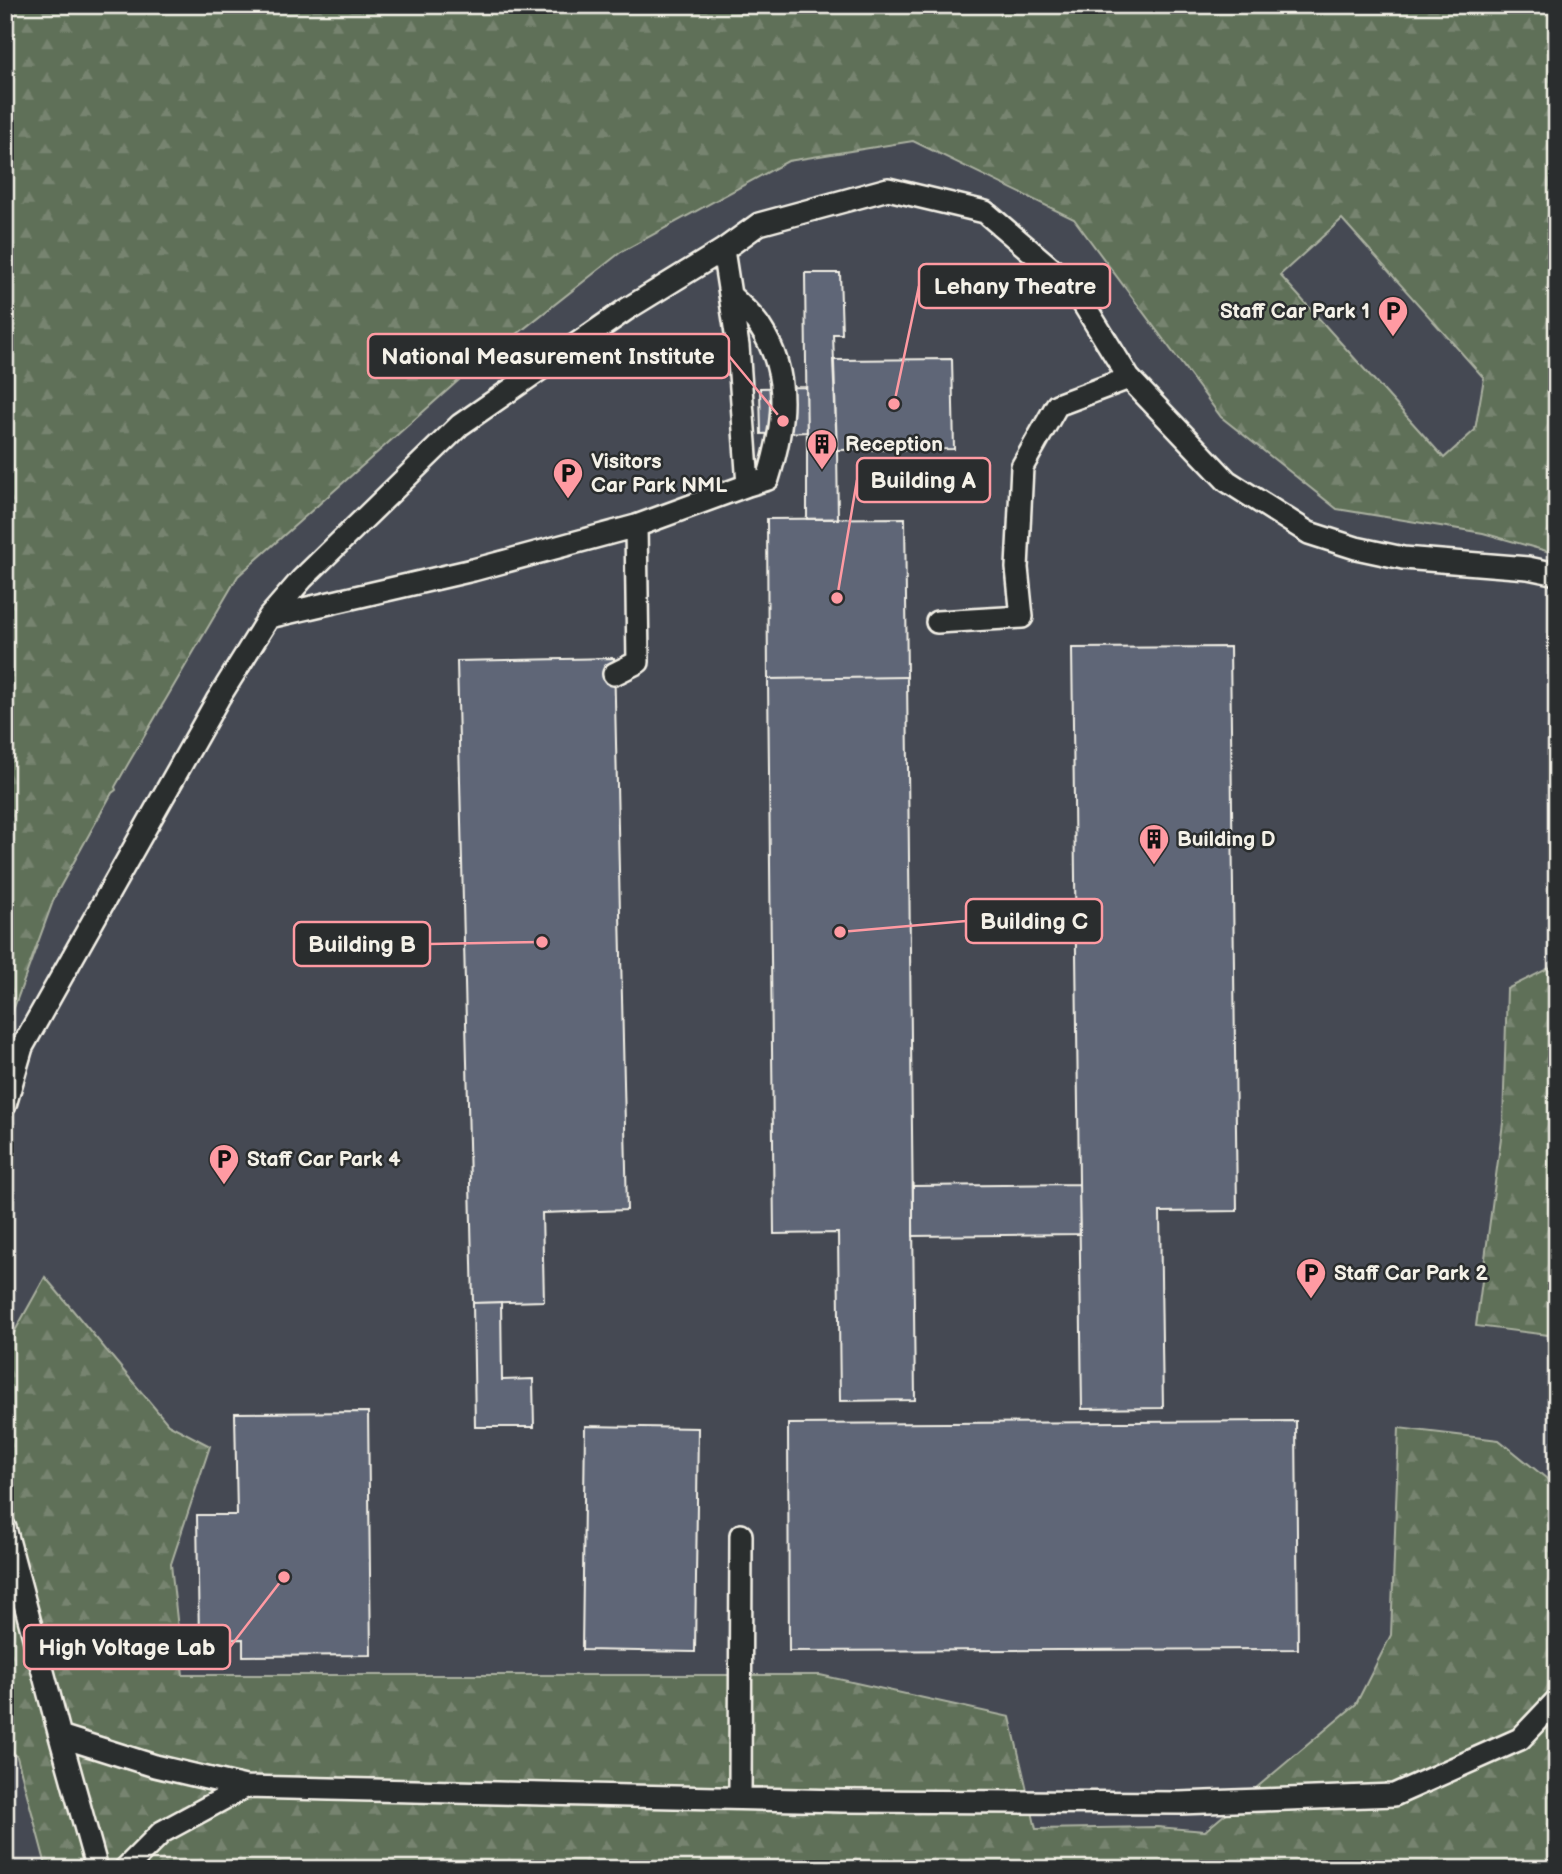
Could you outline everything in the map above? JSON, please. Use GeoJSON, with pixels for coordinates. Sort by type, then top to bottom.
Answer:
{"type":"FeatureCollection","features":[{"type":"Feature","properties":{"kind":"lane"},"geometry":{"type":"LineString","coordinates":[[5,1105],[22,1047],[218,699],[270,617],[302,579],[460,425],[627,309],[723,250],[759,224],[888,189],[985,212],[1073,287],[1129,378],[1227,481],[1309,533],[1356,548],[1403,558],[1528,568],[1557,574]]}},
{"type":"Feature","properties":{"kind":"lane"},"geometry":{"type":"LineString","coordinates":[[723,250],[738,346],[748,485]]}},
{"type":"Feature","properties":{"kind":"lane"},"geometry":{"type":"LineString","coordinates":[[270,617],[473,570],[636,526],[768,479],[779,442],[782,387],[779,365],[760,326],[730,295]]}},
{"type":"Feature","properties":{"kind":"lane"},"geometry":{"type":"LineString","coordinates":[[937,622],[1021,617],[1017,568],[1023,467],[1056,405],[1129,378]]}},
{"type":"Feature","properties":{"kind":"lane"},"geometry":{"type":"LineString","coordinates":[[614,674],[638,662],[636,526]]}},
{"type":"Feature","properties":{"kind":"lane"},"geometry":{"type":"LineString","coordinates":[[5,1528],[97,1869]]}},
{"type":"Feature","properties":{"kind":"lane"},"geometry":{"type":"LineString","coordinates":[[740,1798],[741,1535]]}},
{"type":"Feature","properties":{"kind":"lane"},"geometry":{"type":"LineString","coordinates":[[60,1736],[155,1766],[245,1787],[857,1801],[1180,1803],[1394,1795],[1520,1739],[1557,1700]]}},
{"type":"Feature","properties":{"kind":"lane"},"geometry":{"type":"LineString","coordinates":[[125,1869],[162,1832],[245,1787]]}},
{"type":"Feature","properties":{"kind":"shaded area"},"geometry":{"type":"Polygon","coordinates":[[[58,5],[1557,128],[1557,1869],[5,1869],[5,60],[58,5]]]}},
{"type":"Feature","properties":{"kind":"green space"},"geometry":{"type":"Polygon","coordinates":[[[5,5],[1557,5],[1557,554],[1483,533],[1337,509],[1221,417],[1074,219],[913,141],[788,161],[621,252],[459,380],[238,576],[128,764],[55,896],[5,1032],[5,5]],[[1342,219],[1280,275],[1444,458],[1475,430],[1484,378],[1342,219]]]}},
{"type":"Feature","properties":{"kind":"green space"},"geometry":{"type":"Polygon","coordinates":[[[1557,964],[1557,1336],[1476,1326],[1503,1123],[1507,989],[1557,964]]]}},
{"type":"Feature","properties":{"kind":"green space"},"geometry":{"type":"Polygon","coordinates":[[[45,1277],[168,1424],[210,1446],[171,1564],[183,1675],[820,1675],[1010,1717],[1036,1829],[1157,1827],[1205,1831],[1356,1704],[1391,1635],[1399,1428],[1499,1440],[1557,1487],[1557,1869],[47,1869],[17,1757],[5,1741],[5,1343],[11,1338],[45,1277]]]}},
{"type":"Feature","properties":{"kind":"building"},"geometry":{"type":"Polygon","coordinates":[[[805,273],[840,273],[842,334],[833,334],[837,450],[807,450],[805,273]]]}},
{"type":"Feature","properties":{"kind":"building"},"geometry":{"type":"Polygon","coordinates":[[[952,359],[954,449],[837,450],[833,360],[952,359]]]}},
{"type":"Feature","properties":{"kind":"building"},"geometry":{"type":"Polygon","coordinates":[[[806,387],[807,432],[761,434],[760,388],[806,387]]]}},
{"type":"Feature","properties":{"kind":"building","name":"Reception"},"geometry":{"type":"Polygon","coordinates":[[[807,450],[837,450],[838,519],[807,519],[807,450]]]}},
{"type":"Feature","properties":{"kind":"building"},"geometry":{"type":"Polygon","coordinates":[[[905,518],[907,677],[768,679],[767,519],[905,518]]]}},
{"type":"Feature","properties":{"kind":"building","name":"Building D"},"geometry":{"type":"Polygon","coordinates":[[[1230,647],[1237,1211],[1160,1212],[1163,1408],[1082,1409],[1072,648],[1230,647]]]}},
{"type":"Feature","properties":{"kind":"building"},"geometry":{"type":"Polygon","coordinates":[[[614,658],[627,1210],[542,1213],[544,1301],[473,1303],[457,661],[614,658]]]}},
{"type":"Feature","properties":{"kind":"building"},"geometry":{"type":"Polygon","coordinates":[[[907,677],[915,1400],[840,1401],[838,1233],[774,1234],[768,679],[907,677]]]}},
{"type":"Feature","properties":{"kind":"building"},"geometry":{"type":"Polygon","coordinates":[[[1079,1184],[1080,1234],[913,1236],[913,1186],[1079,1184]]]}},
{"type":"Feature","properties":{"kind":"building"},"geometry":{"type":"Polygon","coordinates":[[[501,1302],[502,1380],[533,1379],[534,1427],[475,1427],[473,1303],[501,1302]]]}},
{"type":"Feature","properties":{"kind":"building"},"geometry":{"type":"Polygon","coordinates":[[[368,1412],[371,1655],[243,1656],[243,1639],[199,1640],[197,1515],[237,1515],[235,1413],[368,1412]]]}},
{"type":"Feature","properties":{"kind":"building"},"geometry":{"type":"Polygon","coordinates":[[[1296,1421],[1298,1649],[789,1651],[788,1424],[1296,1421]]]}},
{"type":"Feature","properties":{"kind":"building"},"geometry":{"type":"Polygon","coordinates":[[[585,1426],[698,1428],[695,1652],[582,1650],[585,1426]]]}},
{"type":"Feature","properties":{"kind":"place","name":"Staff Car Park 1"},"geometry":{"type":"Point","coordinates":[1393,338]}},
{"type":"Feature","properties":{"kind":"place","name":"Lehany Theatre"},"geometry":{"type":"Point","coordinates":[894,404]}},
{"type":"Feature","properties":{"kind":"place","name":"National Measurement Institute"},"geometry":{"type":"Point","coordinates":[783,421]}},
{"type":"Feature","properties":{"kind":"place","name":"Reception"},"geometry":{"type":"Point","coordinates":[822,471]}},
{"type":"Feature","properties":{"kind":"place","name":"Visitors Car Park NML"},"geometry":{"type":"Point","coordinates":[568,500]}},
{"type":"Feature","properties":{"kind":"place","name":"Building A"},"geometry":{"type":"Point","coordinates":[837,598]}},
{"type":"Feature","properties":{"kind":"place","name":"Building D"},"geometry":{"type":"Point","coordinates":[1154,866]}},
{"type":"Feature","properties":{"kind":"place","name":"Building C"},"geometry":{"type":"Point","coordinates":[840,932]}},
{"type":"Feature","properties":{"kind":"place","name":"Building B"},"geometry":{"type":"Point","coordinates":[542,942]}},
{"type":"Feature","properties":{"kind":"place","name":"Staff Car Park 4"},"geometry":{"type":"Point","coordinates":[224,1186]}},
{"type":"Feature","properties":{"kind":"place","name":"Staff Car Park 2"},"geometry":{"type":"Point","coordinates":[1311,1300]}},
{"type":"Feature","properties":{"kind":"place","name":"High Voltage Lab"},"geometry":{"type":"Point","coordinates":[284,1577]}}]}
